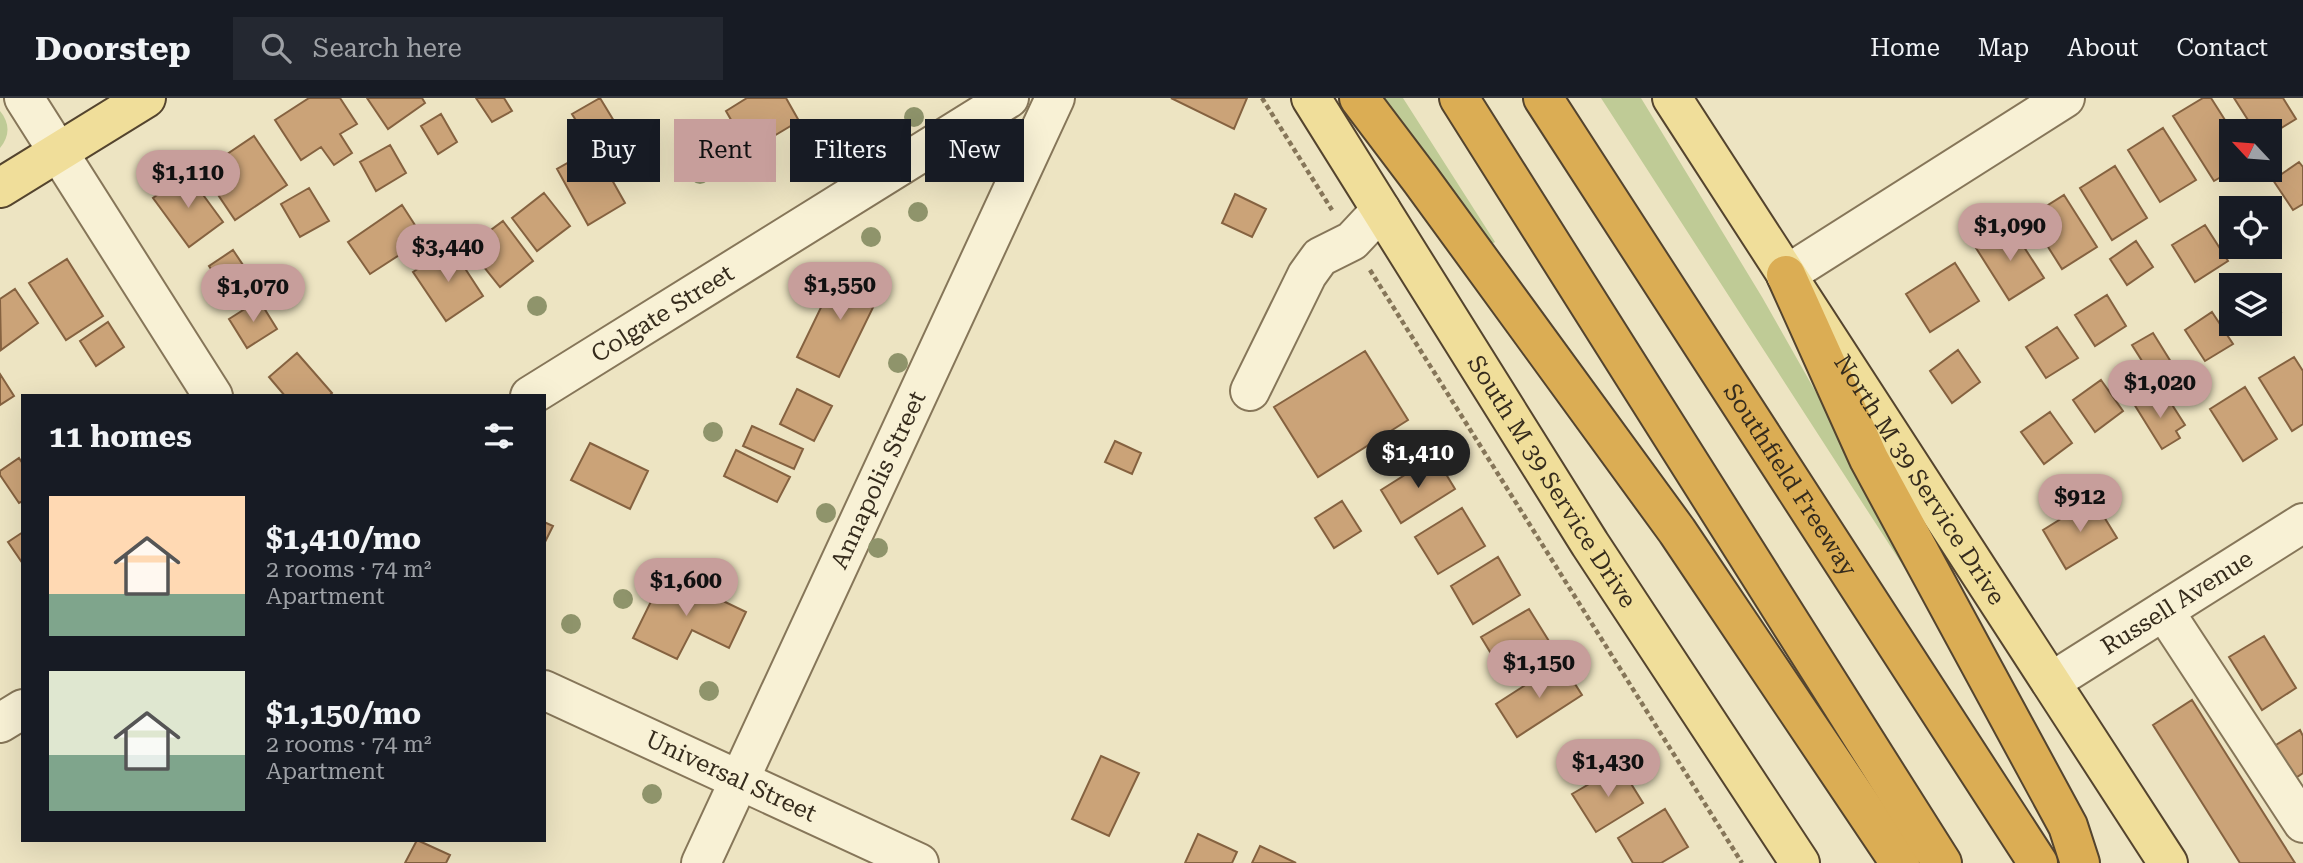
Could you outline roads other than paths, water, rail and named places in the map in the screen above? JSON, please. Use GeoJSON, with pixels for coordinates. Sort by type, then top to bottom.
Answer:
{"type":"FeatureCollection","features":[{"type":"Feature","properties":{"kind":"highway"},"geometry":{"type":"LineString","coordinates":[[1359,98],[1677,531],[1900,863]]}},
{"type":"Feature","properties":{"kind":"highway"},"geometry":{"type":"LineString","coordinates":[[1459,98],[1942,863]]}},
{"type":"Feature","properties":{"kind":"highway","name":"Southfield Freeway"},"geometry":{"type":"LineString","coordinates":[[1543,98],[2038,863]]}},
{"type":"Feature","properties":{"kind":"highway"},"geometry":{"type":"LineString","coordinates":[[1786,275],[1869,459],[2068,825],[2080,863]]}},
{"type":"Feature","properties":{"kind":"main road"},"geometry":{"type":"LineString","coordinates":[[0,188],[146,98]]}},
{"type":"Feature","properties":{"kind":"main road","name":"South M 39 Service Drive"},"geometry":{"type":"LineString","coordinates":[[1311,98],[1590,544],[1800,863]]}},
{"type":"Feature","properties":{"kind":"main road","name":"North M 39 Service Drive"},"geometry":{"type":"LineString","coordinates":[[1672,98],[2168,863]]}},
{"type":"Feature","properties":{"kind":"street"},"geometry":{"type":"LineString","coordinates":[[24,98],[211,394]]}},
{"type":"Feature","properties":{"kind":"street","name":"Colgate Street"},"geometry":{"type":"LineString","coordinates":[[533,394],[1009,98]]}},
{"type":"Feature","properties":{"kind":"street","name":"Annapolis Street"},"geometry":{"type":"LineString","coordinates":[[701,863],[1055,98]]}},
{"type":"Feature","properties":{"kind":"street"},"geometry":{"type":"LineString","coordinates":[[1786,275],[2065,98]]}},
{"type":"Feature","properties":{"kind":"street"},"geometry":{"type":"LineString","coordinates":[[1250,391],[1307,275],[1320,257],[1352,242],[1381,210]]}},
{"type":"Feature","properties":{"kind":"street","name":"Russell Avenue"},"geometry":{"type":"LineString","coordinates":[[2051,682],[2303,523]]}},
{"type":"Feature","properties":{"kind":"street"},"geometry":{"type":"LineString","coordinates":[[2164,611],[2303,822]]}},
{"type":"Feature","properties":{"kind":"street","name":"Universal Street"},"geometry":{"type":"LineString","coordinates":[[546,691],[919,863]]}},
{"type":"Feature","properties":{"kind":"street"},"geometry":{"type":"LineString","coordinates":[[0,723],[21,710]]}}]}
